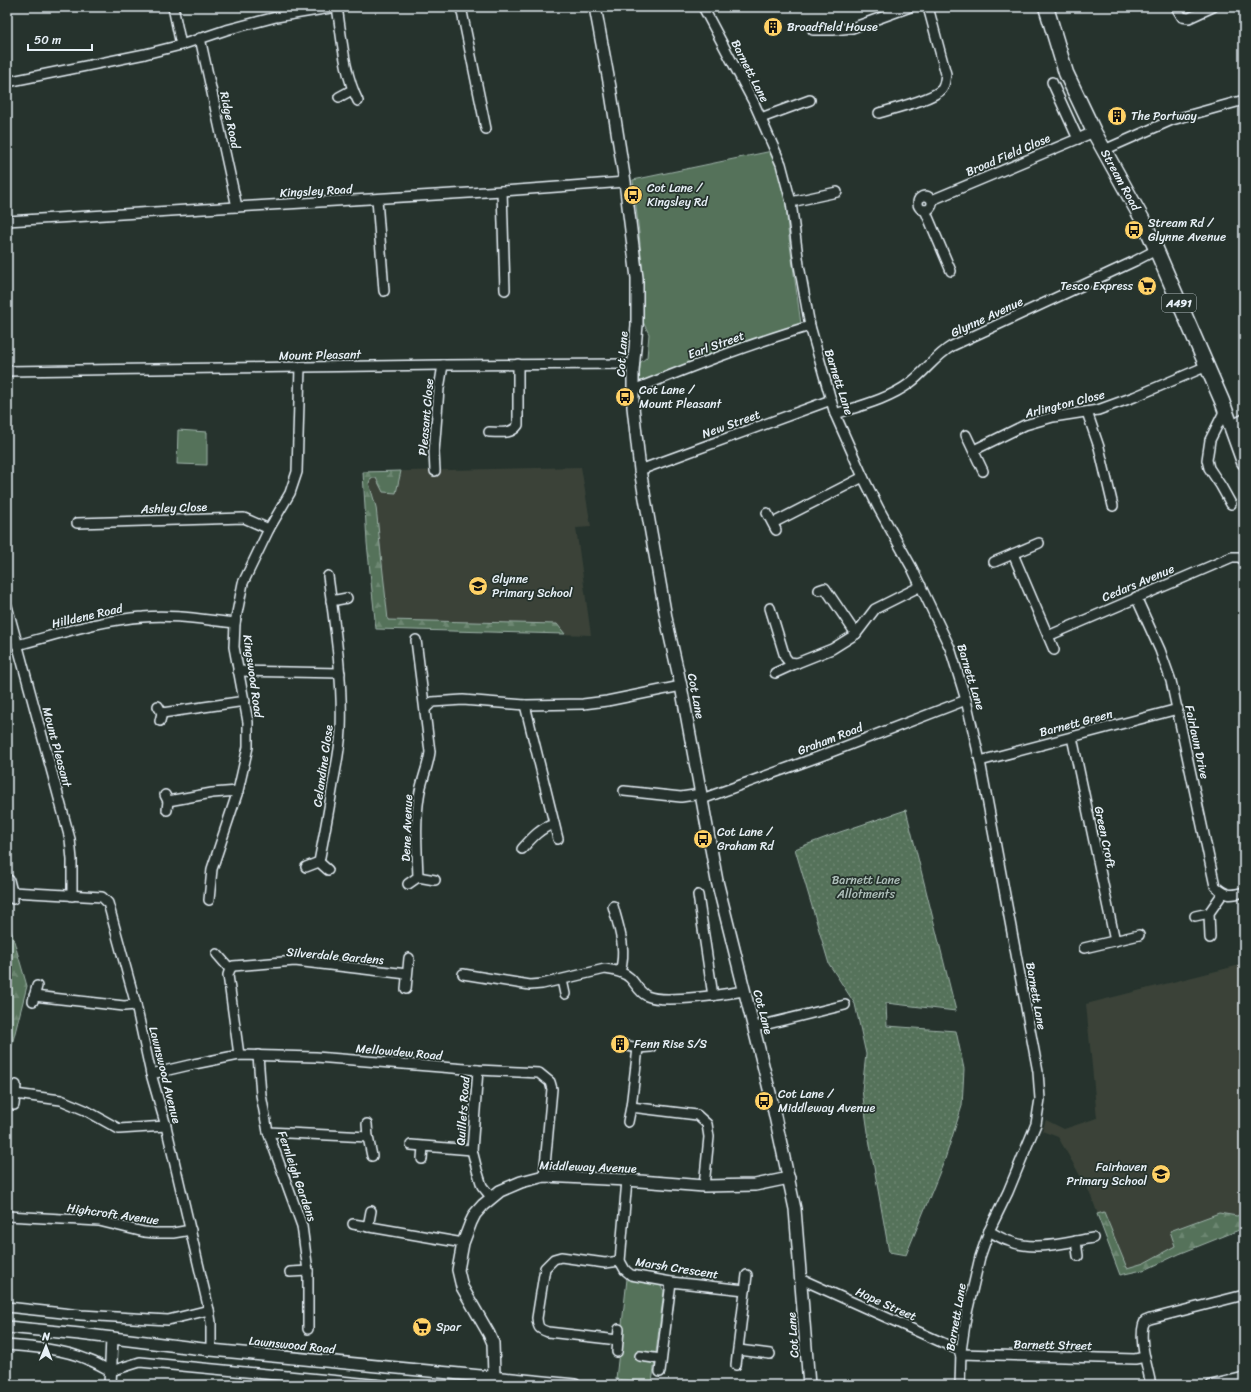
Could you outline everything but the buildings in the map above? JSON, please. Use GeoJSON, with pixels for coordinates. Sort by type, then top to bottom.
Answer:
{"type":"FeatureCollection","features":[{"type":"Feature","properties":{"kind":"highway","name":"Stream Road"},"geometry":{"type":"LineString","coordinates":[[1046,7],[1066,73],[1094,132],[1146,226],[1208,366],[1244,462]]}},
{"type":"Feature","properties":{"kind":"street"},"geometry":{"type":"LineString","coordinates":[[172,7],[181,45]]}},
{"type":"Feature","properties":{"kind":"street"},"geometry":{"type":"LineString","coordinates":[[7,82],[145,54],[276,17],[337,7],[345,60],[352,90],[358,101]]}},
{"type":"Feature","properties":{"kind":"street"},"geometry":{"type":"LineString","coordinates":[[461,7],[486,129]]}},
{"type":"Feature","properties":{"kind":"street","name":"Cot Lane"},"geometry":{"type":"LineString","coordinates":[[595,7],[625,182],[638,278],[633,390],[634,425],[640,470],[667,623],[681,686],[718,881],[754,1027],[795,1209],[809,1385]]}},
{"type":"Feature","properties":{"kind":"street","name":"Barnett Lane"},"geometry":{"type":"LineString","coordinates":[[703,7],[761,118],[781,164],[791,202],[799,265],[810,326],[835,414],[863,477],[921,586],[950,648],[966,700],[980,761],[1038,1072],[1040,1099],[1036,1124],[1008,1192],[989,1231],[980,1258],[966,1317],[960,1353],[960,1385]]}},
{"type":"Feature","properties":{"kind":"street"},"geometry":{"type":"LineString","coordinates":[[813,30],[852,28],[910,7]]}},
{"type":"Feature","properties":{"kind":"street"},"geometry":{"type":"LineString","coordinates":[[879,113],[890,104],[934,95],[942,89],[946,74],[928,7]]}},
{"type":"Feature","properties":{"kind":"street"},"geometry":{"type":"LineString","coordinates":[[1176,7],[1182,18],[1189,18],[1213,7]]}},
{"type":"Feature","properties":{"kind":"street","name":"Ridge Road"},"geometry":{"type":"LineString","coordinates":[[200,38],[238,207]]}},
{"type":"Feature","properties":{"kind":"street"},"geometry":{"type":"LineString","coordinates":[[1052,82],[1078,139]]}},
{"type":"Feature","properties":{"kind":"street"},"geometry":{"type":"LineString","coordinates":[[339,97],[352,90]]}},
{"type":"Feature","properties":{"kind":"street"},"geometry":{"type":"LineString","coordinates":[[761,118],[810,100]]}},
{"type":"Feature","properties":{"kind":"street"},"geometry":{"type":"LineString","coordinates":[[1104,150],[1172,120],[1244,100]]}},
{"type":"Feature","properties":{"kind":"street","name":"Broad Field Close"},"geometry":{"type":"LineString","coordinates":[[951,270],[925,210],[919,207],[918,202],[922,196],[926,195],[932,200],[1094,132]]}},
{"type":"Feature","properties":{"kind":"street","name":"Kingsley Road"},"geometry":{"type":"LineString","coordinates":[[7,221],[377,199],[625,182]]}},
{"type":"Feature","properties":{"kind":"street"},"geometry":{"type":"LineString","coordinates":[[502,191],[505,290]]}},
{"type":"Feature","properties":{"kind":"street"},"geometry":{"type":"LineString","coordinates":[[791,202],[837,192]]}},
{"type":"Feature","properties":{"kind":"street"},"geometry":{"type":"LineString","coordinates":[[377,199],[384,291]]}},
{"type":"Feature","properties":{"kind":"street"},"geometry":{"type":"LineString","coordinates":[[925,210],[932,207],[932,200]]}},
{"type":"Feature","properties":{"kind":"street","name":"Glynne Avenue"},"geometry":{"type":"LineString","coordinates":[[835,414],[894,393],[910,383],[942,352],[952,346],[1135,262],[1156,250]]}},
{"type":"Feature","properties":{"kind":"street","name":"Earl Street"},"geometry":{"type":"LineString","coordinates":[[633,390],[707,361],[810,326]]}},
{"type":"Feature","properties":{"kind":"street"},"geometry":{"type":"LineString","coordinates":[[489,432],[511,432],[518,425],[518,364]]}},
{"type":"Feature","properties":{"kind":"street","name":"Mount Pleasant"},"geometry":{"type":"LineString","coordinates":[[7,371],[518,364],[634,364]]}},
{"type":"Feature","properties":{"kind":"street","name":"Pleasant Close"},"geometry":{"type":"LineString","coordinates":[[435,471],[434,452],[439,389],[443,365]]}},
{"type":"Feature","properties":{"kind":"street","name":"Arlington Close"},"geometry":{"type":"LineString","coordinates":[[974,450],[1025,425],[1053,417],[1098,410],[1134,397],[1208,366]]}},
{"type":"Feature","properties":{"kind":"street","name":"Kingswood Road"},"geometry":{"type":"LineString","coordinates":[[209,900],[212,869],[238,791],[248,746],[248,722],[234,647],[235,623],[243,583],[269,529],[290,493],[297,472],[300,367]]}},
{"type":"Feature","properties":{"kind":"street","name":"New Street"},"geometry":{"type":"LineString","coordinates":[[640,470],[831,400]]}},
{"type":"Feature","properties":{"kind":"street"},"geometry":{"type":"LineString","coordinates":[[1225,410],[1210,440],[1207,460],[1209,468],[1231,504]]}},
{"type":"Feature","properties":{"kind":"street"},"geometry":{"type":"LineString","coordinates":[[1087,412],[1099,448],[1113,506]]}},
{"type":"Feature","properties":{"kind":"street"},"geometry":{"type":"LineString","coordinates":[[1231,426],[1244,419]]}},
{"type":"Feature","properties":{"kind":"street"},"geometry":{"type":"LineString","coordinates":[[966,435],[983,471]]}},
{"type":"Feature","properties":{"kind":"street"},"geometry":{"type":"LineString","coordinates":[[767,513],[774,526],[863,477]]}},
{"type":"Feature","properties":{"kind":"street","name":"Ashley Close"},"geometry":{"type":"LineString","coordinates":[[77,523],[244,518],[269,529]]}},
{"type":"Feature","properties":{"kind":"street"},"geometry":{"type":"LineString","coordinates":[[994,562],[1039,543]]}},
{"type":"Feature","properties":{"kind":"street"},"geometry":{"type":"LineString","coordinates":[[1013,554],[1054,650]]}},
{"type":"Feature","properties":{"kind":"street","name":"Cedars Avenue"},"geometry":{"type":"LineString","coordinates":[[1048,636],[1232,557],[1241,559]]}},
{"type":"Feature","properties":{"kind":"street","name":"Celandine Close"},"geometry":{"type":"LineString","coordinates":[[319,862],[341,732],[342,700],[340,673],[328,576]]}},
{"type":"Feature","properties":{"kind":"street"},"geometry":{"type":"LineString","coordinates":[[775,673],[832,648],[856,634],[875,609],[921,586]]}},
{"type":"Feature","properties":{"kind":"street"},"geometry":{"type":"LineString","coordinates":[[819,590],[825,588],[856,634]]}},
{"type":"Feature","properties":{"kind":"street","name":"Fairlawn Drive"},"geometry":{"type":"LineString","coordinates":[[1136,597],[1160,650],[1171,681],[1214,886],[1223,893]]}},
{"type":"Feature","properties":{"kind":"street"},"geometry":{"type":"LineString","coordinates":[[331,601],[347,598]]}},
{"type":"Feature","properties":{"kind":"street","name":"Mount Pleasant"},"geometry":{"type":"LineString","coordinates":[[7,606],[70,839],[72,860],[72,896]]}},
{"type":"Feature","properties":{"kind":"street"},"geometry":{"type":"LineString","coordinates":[[770,608],[785,657],[789,662],[797,663]]}},
{"type":"Feature","properties":{"kind":"street","name":"Hilldene Road"},"geometry":{"type":"LineString","coordinates":[[17,645],[106,621],[144,617],[165,616],[235,623]]}},
{"type":"Feature","properties":{"kind":"street","name":"Dene Avenue"},"geometry":{"type":"LineString","coordinates":[[416,640],[430,752],[429,762],[422,782],[417,809],[418,877]]}},
{"type":"Feature","properties":{"kind":"street"},"geometry":{"type":"LineString","coordinates":[[238,671],[340,673]]}},
{"type":"Feature","properties":{"kind":"street"},"geometry":{"type":"LineString","coordinates":[[425,709],[432,702],[463,700],[526,705],[584,704],[608,701],[681,686]]}},
{"type":"Feature","properties":{"kind":"street","name":"Graham Road"},"geometry":{"type":"LineString","coordinates":[[624,791],[681,797],[701,796],[818,757],[966,700]]}},
{"type":"Feature","properties":{"kind":"street"},"geometry":{"type":"LineString","coordinates":[[160,714],[245,701]]}},
{"type":"Feature","properties":{"kind":"street"},"geometry":{"type":"LineString","coordinates":[[526,705],[558,839]]}},
{"type":"Feature","properties":{"kind":"street","name":"Barnett Green"},"geometry":{"type":"LineString","coordinates":[[980,761],[1178,709]]}},
{"type":"Feature","properties":{"kind":"street","name":"Green Croft"},"geometry":{"type":"LineString","coordinates":[[1072,737],[1115,941]]}},
{"type":"Feature","properties":{"kind":"street"},"geometry":{"type":"LineString","coordinates":[[638,783],[638,793]]}},
{"type":"Feature","properties":{"kind":"street"},"geometry":{"type":"LineString","coordinates":[[167,802],[212,793],[238,791]]}},
{"type":"Feature","properties":{"kind":"street"},"geometry":{"type":"LineString","coordinates":[[522,849],[539,832],[554,824]]}},
{"type":"Feature","properties":{"kind":"street"},"geometry":{"type":"LineString","coordinates":[[306,867],[319,862],[328,870]]}},
{"type":"Feature","properties":{"kind":"street","name":"Dene Avenue"},"geometry":{"type":"LineString","coordinates":[[408,884],[418,877],[435,880]]}},
{"type":"Feature","properties":{"kind":"street","name":"Lawnswood Avenue"},"geometry":{"type":"LineString","coordinates":[[9,880],[12,895],[102,897],[108,903],[136,1005],[151,1074],[166,1126],[191,1230],[209,1310],[211,1322],[211,1350]]}},
{"type":"Feature","properties":{"kind":"street"},"geometry":{"type":"LineString","coordinates":[[1210,938],[1209,913],[1223,893],[1233,895],[1244,892]]}},
{"type":"Feature","properties":{"kind":"street"},"geometry":{"type":"LineString","coordinates":[[698,895],[713,996]]}},
{"type":"Feature","properties":{"kind":"street"},"geometry":{"type":"LineString","coordinates":[[613,906],[623,943],[623,962],[620,972]]}},
{"type":"Feature","properties":{"kind":"street"},"geometry":{"type":"LineString","coordinates":[[1195,916],[1209,913]]}},
{"type":"Feature","properties":{"kind":"street"},"geometry":{"type":"LineString","coordinates":[[1084,948],[1139,936]]}},
{"type":"Feature","properties":{"kind":"street"},"geometry":{"type":"LineString","coordinates":[[217,954],[230,969],[228,975],[239,1055]]}},
{"type":"Feature","properties":{"kind":"street"},"geometry":{"type":"LineString","coordinates":[[406,989],[409,958]]}},
{"type":"Feature","properties":{"kind":"street","name":"Silverdale Gardens"},"geometry":{"type":"LineString","coordinates":[[230,969],[233,966],[240,964],[295,961],[366,971],[407,974]]}},
{"type":"Feature","properties":{"kind":"street"},"geometry":{"type":"LineString","coordinates":[[463,974],[530,985],[562,980],[605,969],[620,972],[630,977],[642,993],[657,999],[713,996],[744,991]]}},
{"type":"Feature","properties":{"kind":"street"},"geometry":{"type":"LineString","coordinates":[[562,980],[565,994]]}},
{"type":"Feature","properties":{"kind":"street"},"geometry":{"type":"LineString","coordinates":[[37,986],[33,999],[124,1006],[136,1005]]}},
{"type":"Feature","properties":{"kind":"street"},"geometry":{"type":"LineString","coordinates":[[754,1027],[845,1005]]}},
{"type":"Feature","properties":{"kind":"street"},"geometry":{"type":"LineString","coordinates":[[628,1046],[638,1048],[651,1047]]}},
{"type":"Feature","properties":{"kind":"street"},"geometry":{"type":"LineString","coordinates":[[628,1122],[638,1048]]}},
{"type":"Feature","properties":{"kind":"street","name":"Mellowdew Road"},"geometry":{"type":"LineString","coordinates":[[151,1074],[239,1055],[316,1057],[478,1070],[539,1073],[550,1082],[552,1089],[544,1176]]}},
{"type":"Feature","properties":{"kind":"street","name":"Fernleigh Gardens"},"geometry":{"type":"LineString","coordinates":[[258,1055],[261,1095],[268,1132],[302,1226],[308,1271],[308,1329]]}},
{"type":"Feature","properties":{"kind":"street","name":"Quillets Road"},"geometry":{"type":"LineString","coordinates":[[478,1070],[472,1150],[476,1170],[482,1186],[492,1197]]}},
{"type":"Feature","properties":{"kind":"street"},"geometry":{"type":"LineString","coordinates":[[14,1105],[16,1089],[61,1100],[85,1110],[119,1129],[166,1126]]}},
{"type":"Feature","properties":{"kind":"street"},"geometry":{"type":"LineString","coordinates":[[631,1106],[697,1114],[707,1124],[709,1137],[704,1186]]}},
{"type":"Feature","properties":{"kind":"street"},"geometry":{"type":"LineString","coordinates":[[367,1124],[372,1156]]}},
{"type":"Feature","properties":{"kind":"street"},"geometry":{"type":"LineString","coordinates":[[268,1132],[368,1137]]}},
{"type":"Feature","properties":{"kind":"street"},"geometry":{"type":"LineString","coordinates":[[411,1146],[472,1150]]}},
{"type":"Feature","properties":{"kind":"street"},"geometry":{"type":"LineString","coordinates":[[422,1159],[423,1147]]}},
{"type":"Feature","properties":{"kind":"street","name":"Middleway Avenue"},"geometry":{"type":"LineString","coordinates":[[494,1376],[493,1343],[462,1287],[458,1270],[463,1243],[475,1214],[500,1191],[521,1182],[544,1176],[704,1186],[755,1185],[789,1178]]}},
{"type":"Feature","properties":{"kind":"street","name":"Marsh Crescent"},"geometry":{"type":"LineString","coordinates":[[627,1180],[620,1262],[625,1270],[631,1275],[671,1282],[745,1290]]}},
{"type":"Feature","properties":{"kind":"street"},"geometry":{"type":"LineString","coordinates":[[368,1227],[371,1211]]}},
{"type":"Feature","properties":{"kind":"street","name":"Highcroft Avenue"},"geometry":{"type":"LineString","coordinates":[[7,1216],[99,1221],[144,1232],[173,1233],[191,1230]]}},
{"type":"Feature","properties":{"kind":"street"},"geometry":{"type":"LineString","coordinates":[[354,1224],[463,1243]]}},
{"type":"Feature","properties":{"kind":"street"},"geometry":{"type":"LineString","coordinates":[[989,1231],[1010,1242],[1030,1246],[1051,1245],[1093,1238]]}},
{"type":"Feature","properties":{"kind":"street"},"geometry":{"type":"LineString","coordinates":[[1076,1241],[1078,1256]]}},
{"type":"Feature","properties":{"kind":"street"},"geometry":{"type":"LineString","coordinates":[[618,1340],[548,1332],[538,1327],[537,1318],[545,1268],[548,1263],[561,1257],[605,1263],[620,1262]]}},
{"type":"Feature","properties":{"kind":"street"},"geometry":{"type":"LineString","coordinates":[[290,1272],[308,1271]]}},
{"type":"Feature","properties":{"kind":"street"},"geometry":{"type":"LineString","coordinates":[[736,1365],[747,1274]]}},
{"type":"Feature","properties":{"kind":"street","name":"Hope Street"},"geometry":{"type":"LineString","coordinates":[[801,1279],[960,1353]]}},
{"type":"Feature","properties":{"kind":"street"},"geometry":{"type":"LineString","coordinates":[[660,1372],[671,1282]]}},
{"type":"Feature","properties":{"kind":"street"},"geometry":{"type":"LineString","coordinates":[[1151,1385],[1145,1358],[1142,1331],[1145,1321],[1244,1295]]}},
{"type":"Feature","properties":{"kind":"street"},"geometry":{"type":"LineString","coordinates":[[7,1307],[81,1315],[168,1320],[209,1310]]}},
{"type":"Feature","properties":{"kind":"street","name":"Lawnswood Road"},"geometry":{"type":"LineString","coordinates":[[7,1327],[396,1369],[494,1376],[575,1385]]}},
{"type":"Feature","properties":{"kind":"street"},"geometry":{"type":"LineString","coordinates":[[617,1352],[619,1329]]}},
{"type":"Feature","properties":{"kind":"street"},"geometry":{"type":"LineString","coordinates":[[110,1385],[112,1338]]}},
{"type":"Feature","properties":{"kind":"street"},"geometry":{"type":"LineString","coordinates":[[7,1345],[37,1348],[71,1354],[87,1359],[111,1371],[140,1362],[382,1385]]}},
{"type":"Feature","properties":{"kind":"street"},"geometry":{"type":"LineString","coordinates":[[739,1350],[770,1354]]}},
{"type":"Feature","properties":{"kind":"street","name":"Barnett Street"},"geometry":{"type":"LineString","coordinates":[[960,1353],[1135,1359],[1145,1358]]}},
{"type":"Feature","properties":{"kind":"street"},"geometry":{"type":"LineString","coordinates":[[640,1356],[661,1359]]}},
{"type":"Feature","properties":{"kind":"street"},"geometry":{"type":"LineString","coordinates":[[1211,1385],[1244,1377]]}},
{"type":"Feature","properties":{"kind":"shaded area","name":"Glynne Primary School"},"geometry":{"type":"Polygon","coordinates":[[[581,467],[591,527],[576,528],[591,635],[376,629],[367,543],[363,472],[581,467]]]}},
{"type":"Feature","properties":{"kind":"shaded area"},"geometry":{"type":"Polygon","coordinates":[[[1244,964],[1244,1228],[1179,1254],[1147,1269],[1120,1275],[1090,1193],[1058,1137],[1042,1131],[1046,1120],[1064,1129],[1097,1118],[1086,1004],[1244,964]]]}},
{"type":"Feature","properties":{"kind":"shaded area"},"geometry":{"type":"Polygon","coordinates":[[[442,1380],[487,1385],[442,1385],[442,1380]]]}},
{"type":"Feature","properties":{"kind":"green space"},"geometry":{"type":"Polygon","coordinates":[[[772,151],[785,190],[788,230],[801,324],[639,382],[640,363],[647,357],[649,334],[642,320],[643,277],[633,180],[772,151]]]}},
{"type":"Feature","properties":{"kind":"green space"},"geometry":{"type":"Polygon","coordinates":[[[178,430],[207,432],[207,465],[177,464],[178,430]]]}},
{"type":"Feature","properties":{"kind":"green space"},"geometry":{"type":"Polygon","coordinates":[[[401,471],[396,493],[383,492],[376,478],[371,478],[369,483],[376,507],[388,620],[557,624],[565,634],[376,629],[367,543],[363,472],[401,471]]]}},
{"type":"Feature","properties":{"kind":"green space","name":"Barnett Lane Allotments"},"geometry":{"type":"Polygon","coordinates":[[[906,810],[956,1011],[886,1003],[887,1026],[956,1031],[964,1069],[962,1106],[945,1159],[906,1255],[889,1252],[862,1090],[866,1054],[855,1004],[829,964],[795,849],[906,810]]]}},
{"type":"Feature","properties":{"kind":"green space"},"geometry":{"type":"Polygon","coordinates":[[[7,917],[27,986],[7,1064],[7,917]]]}},
{"type":"Feature","properties":{"kind":"green space"},"geometry":{"type":"Polygon","coordinates":[[[1104,1212],[1127,1268],[1144,1263],[1175,1246],[1170,1231],[1219,1213],[1237,1216],[1244,1212],[1244,1228],[1179,1254],[1147,1269],[1120,1275],[1097,1214],[1104,1212]]]}},
{"type":"Feature","properties":{"kind":"green space"},"geometry":{"type":"Polygon","coordinates":[[[627,1279],[659,1283],[664,1291],[652,1383],[616,1379],[627,1279]]]}},
{"type":"Feature","properties":{"kind":"place","name":"Broadfield House"},"geometry":{"type":"Point","coordinates":[773,27]}},
{"type":"Feature","properties":{"kind":"place","name":"The Portway"},"geometry":{"type":"Point","coordinates":[1117,116]}},
{"type":"Feature","properties":{"kind":"place","name":"Cot Lane / Kingsley Rd"},"geometry":{"type":"Point","coordinates":[633,195]}},
{"type":"Feature","properties":{"kind":"place","name":"Stream Rd / Glynne Avenue"},"geometry":{"type":"Point","coordinates":[1134,230]}},
{"type":"Feature","properties":{"kind":"place","name":"Tesco Express"},"geometry":{"type":"Point","coordinates":[1147,286]}},
{"type":"Feature","properties":{"kind":"place","name":"Cot Lane / Mount Pleasant"},"geometry":{"type":"Point","coordinates":[625,397]}},
{"type":"Feature","properties":{"kind":"place","name":"Glynne Primary School"},"geometry":{"type":"Point","coordinates":[478,586]}},
{"type":"Feature","properties":{"kind":"place","name":"Cot Lane / Graham Rd"},"geometry":{"type":"Point","coordinates":[703,839]}},
{"type":"Feature","properties":{"kind":"place","name":"Fenn Rise S/S"},"geometry":{"type":"Point","coordinates":[620,1044]}},
{"type":"Feature","properties":{"kind":"place","name":"Cot Lane / Middleway Avenue"},"geometry":{"type":"Point","coordinates":[764,1101]}},
{"type":"Feature","properties":{"kind":"place","name":"Fairhaven Primary School"},"geometry":{"type":"Point","coordinates":[1161,1174]}},
{"type":"Feature","properties":{"kind":"place","name":"Spar"},"geometry":{"type":"Point","coordinates":[422,1327]}}]}
